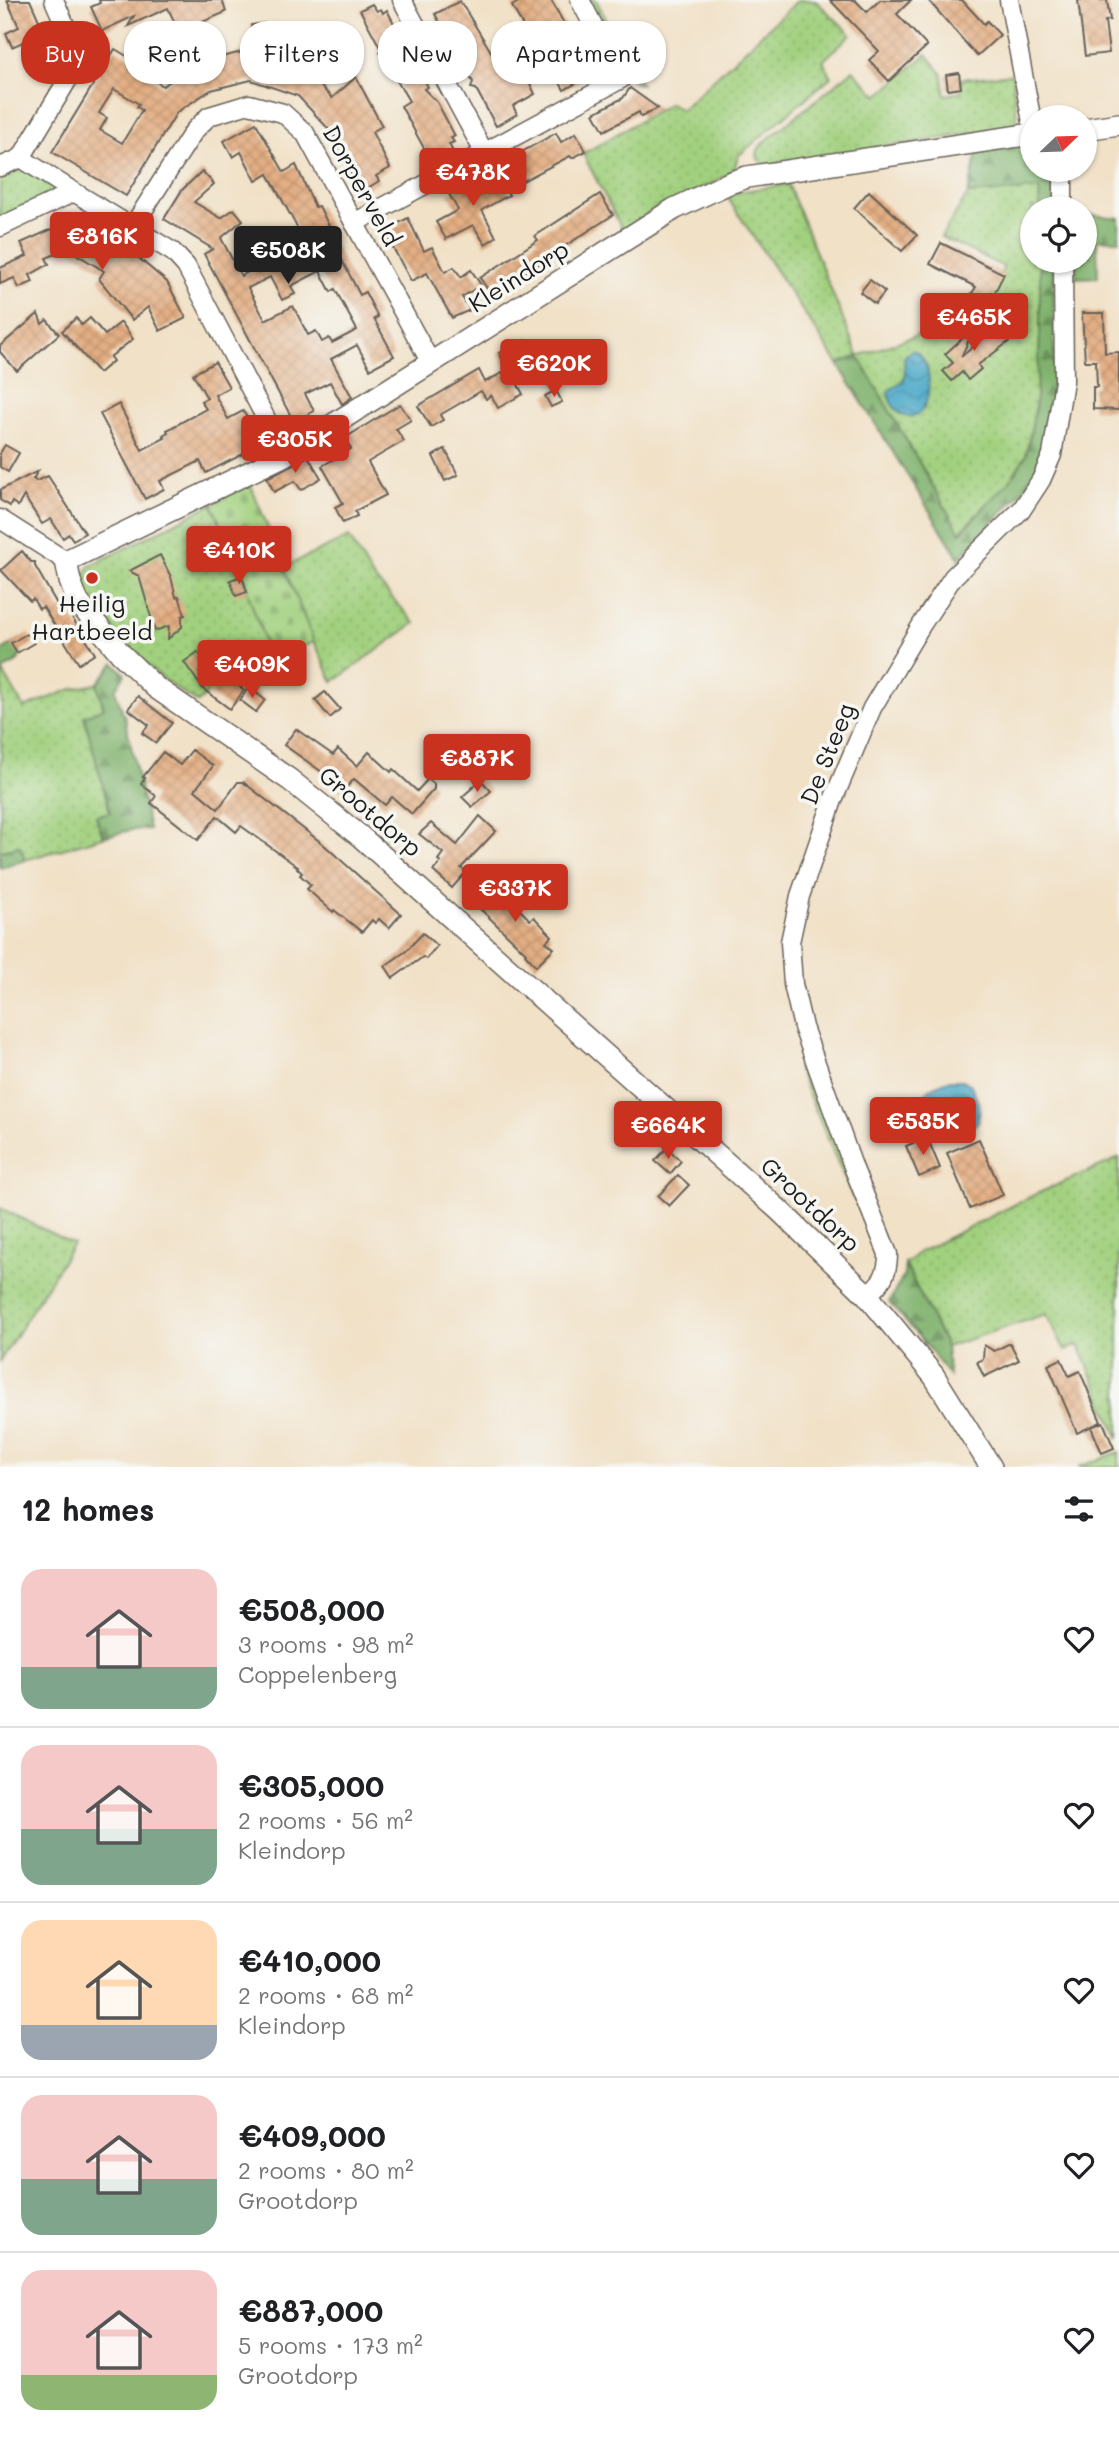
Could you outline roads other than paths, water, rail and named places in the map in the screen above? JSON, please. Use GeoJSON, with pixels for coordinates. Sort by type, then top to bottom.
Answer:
{"type":"FeatureCollection","features":[{"type":"Feature","properties":{"kind":"street"},"geometry":{"type":"LineString","coordinates":[[0,167],[21,158],[80,59],[54,0]]}},
{"type":"Feature","properties":{"kind":"street"},"geometry":{"type":"LineString","coordinates":[[402,0],[484,152]]}},
{"type":"Feature","properties":{"kind":"street"},"geometry":{"type":"LineString","coordinates":[[354,223],[621,79],[580,0]]}},
{"type":"Feature","properties":{"kind":"street"},"geometry":{"type":"LineString","coordinates":[[1009,0],[1029,105]]}},
{"type":"Feature","properties":{"kind":"street","name":"Dorperveld"},"geometry":{"type":"LineString","coordinates":[[133,226],[194,131],[209,116],[249,104],[283,113],[305,133],[430,363]]}},
{"type":"Feature","properties":{"kind":"street"},"geometry":{"type":"LineString","coordinates":[[1097,128],[1119,124]]}},
{"type":"Feature","properties":{"kind":"street","name":"Kleindorp"},"geometry":{"type":"LineString","coordinates":[[66,561],[285,455],[674,209],[729,183],[747,177],[1020,136]]}},
{"type":"Feature","properties":{"kind":"street"},"geometry":{"type":"LineString","coordinates":[[21,158],[173,252],[186,266],[285,455]]}},
{"type":"Feature","properties":{"kind":"street"},"geometry":{"type":"LineString","coordinates":[[0,227],[74,192]]}},
{"type":"Feature","properties":{"kind":"street","name":"De Steeg"},"geometry":{"type":"LineString","coordinates":[[867,1295],[880,1285],[888,1269],[888,1254],[803,1027],[793,984],[790,942],[800,896],[833,800],[872,708],[953,577],[1022,509],[1041,480],[1052,455],[1063,381],[1063,273]]}},
{"type":"Feature","properties":{"kind":"street"},"geometry":{"type":"LineString","coordinates":[[0,519],[66,561]]}},
{"type":"Feature","properties":{"kind":"street","name":"Grootdorp"},"geometry":{"type":"LineString","coordinates":[[66,561],[78,602],[121,654],[155,687],[290,780],[361,837],[780,1211],[867,1295],[934,1376],[990,1467]]}},
{"type":"Feature","properties":{"kind":"water"},"geometry":{"type":"Polygon","coordinates":[[[912,350],[924,360],[929,386],[922,410],[917,415],[905,416],[895,409],[888,391],[903,382],[904,357],[912,350]]]}},
{"type":"Feature","properties":{"kind":"water"},"geometry":{"type":"Polygon","coordinates":[[[948,1080],[963,1080],[971,1085],[980,1108],[978,1122],[970,1129],[961,1128],[951,1117],[928,1118],[920,1109],[922,1096],[933,1086],[948,1080]]]}},
{"type":"Feature","properties":{"kind":"place","name":"Heilig Hartbeeld"},"geometry":{"type":"Point","coordinates":[92,578]}}]}
